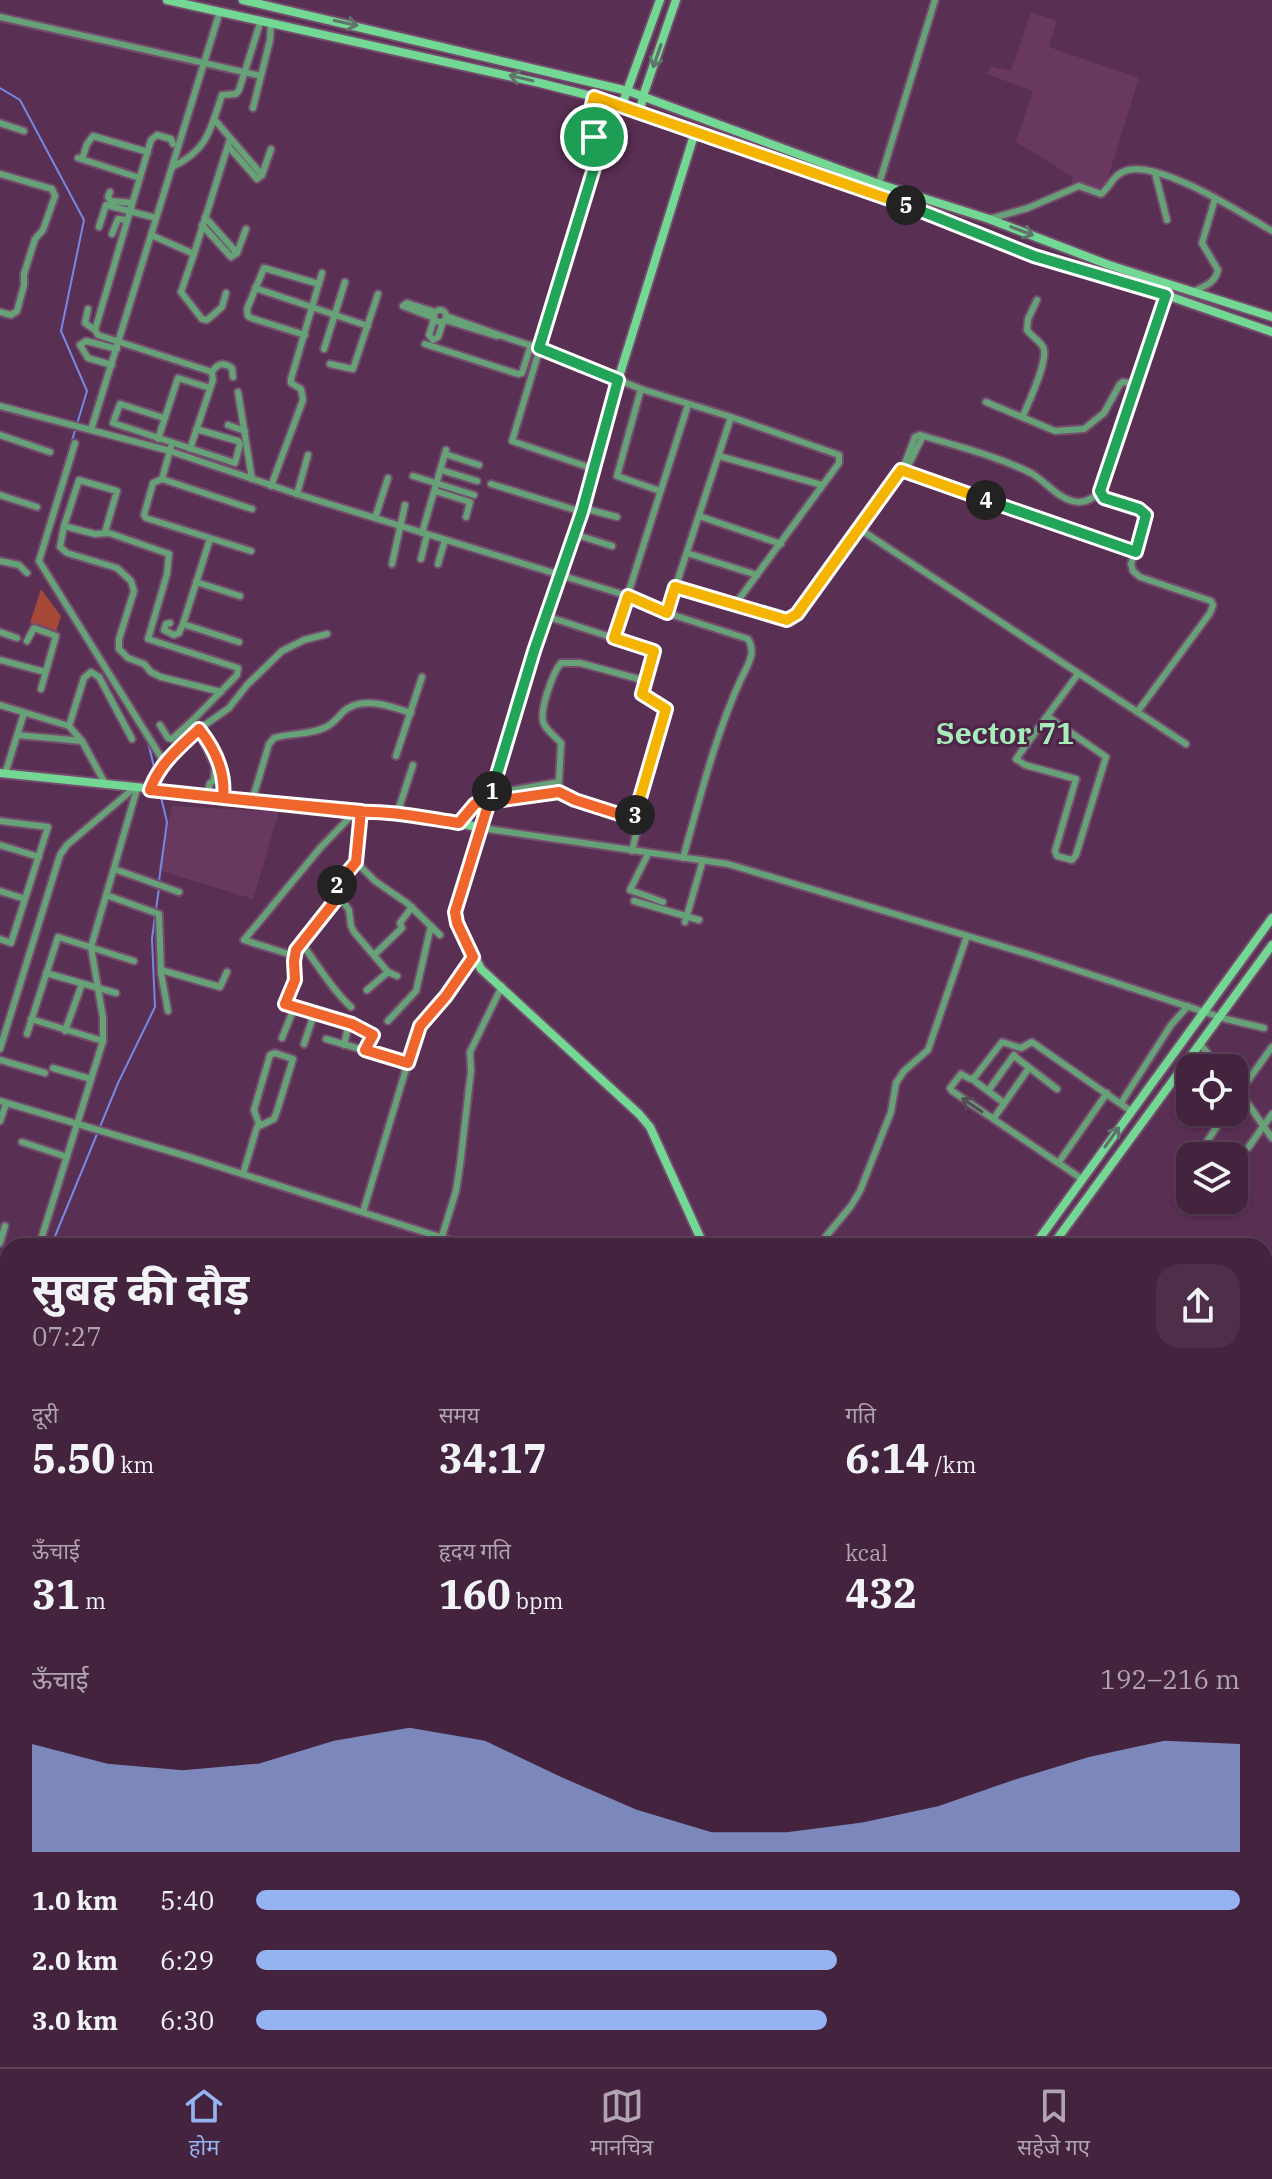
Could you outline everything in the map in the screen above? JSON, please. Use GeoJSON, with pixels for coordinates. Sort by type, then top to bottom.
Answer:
{"type":"FeatureCollection","features":[{"type":"Feature","properties":{"kind":"street"},"geometry":{"type":"LineString","coordinates":[[167,0],[622,105],[951,221],[1034,256],[1166,295],[1272,332]]}},
{"type":"Feature","properties":{"kind":"street"},"geometry":{"type":"LineString","coordinates":[[243,0],[628,91],[879,184],[1272,317]]}},
{"type":"Feature","properties":{"kind":"street"},"geometry":{"type":"LineString","coordinates":[[622,105],[660,0]]}},
{"type":"Feature","properties":{"kind":"street"},"geometry":{"type":"LineString","coordinates":[[640,112],[676,0]]}},
{"type":"Feature","properties":{"kind":"street"},"geometry":{"type":"LineString","coordinates":[[876,194],[935,0]]}},
{"type":"Feature","properties":{"kind":"street"},"geometry":{"type":"LineString","coordinates":[[87,429],[112,365],[220,11]]}},
{"type":"Feature","properties":{"kind":"street"},"geometry":{"type":"LineString","coordinates":[[0,17],[257,75]]}},
{"type":"Feature","properties":{"kind":"street"},"geometry":{"type":"LineString","coordinates":[[172,167],[198,151],[205,142],[222,95],[238,93],[266,21]]}},
{"type":"Feature","properties":{"kind":"street"},"geometry":{"type":"LineString","coordinates":[[253,108],[270,40],[266,21]]}},
{"type":"Feature","properties":{"kind":"street"},"geometry":{"type":"LineString","coordinates":[[594,469],[512,441],[598,155],[591,109],[601,84]]}},
{"type":"Feature","properties":{"kind":"street"},"geometry":{"type":"LineString","coordinates":[[214,119],[253,178],[258,179],[262,175],[271,149]]}},
{"type":"Feature","properties":{"kind":"street"},"geometry":{"type":"LineString","coordinates":[[0,123],[24,131]]}},
{"type":"Feature","properties":{"kind":"street"},"geometry":{"type":"LineString","coordinates":[[695,132],[618,380],[583,510],[511,722],[455,912],[457,923],[481,969],[650,1127],[697,1238]]}},
{"type":"Feature","properties":{"kind":"street"},"geometry":{"type":"LineString","coordinates":[[95,330],[155,135],[169,139],[173,144]]}},
{"type":"Feature","properties":{"kind":"street"},"geometry":{"type":"LineString","coordinates":[[140,178],[80,159],[93,136],[148,152]]}},
{"type":"Feature","properties":{"kind":"street"},"geometry":{"type":"LineString","coordinates":[[229,142],[205,217],[208,227],[231,257],[237,253],[246,229]]}},
{"type":"Feature","properties":{"kind":"street"},"geometry":{"type":"LineString","coordinates":[[989,219],[1028,208],[1076,187],[1101,194],[1113,177],[1128,170],[1172,177],[1272,231]]}},
{"type":"Feature","properties":{"kind":"street"},"geometry":{"type":"LineString","coordinates":[[1155,173],[1167,220]]}},
{"type":"Feature","properties":{"kind":"street"},"geometry":{"type":"LineString","coordinates":[[0,174],[52,189],[55,196],[43,230],[35,239],[17,311],[11,315],[0,312]]}},
{"type":"Feature","properties":{"kind":"street"},"geometry":{"type":"LineString","coordinates":[[110,192],[111,201],[156,218]]}},
{"type":"Feature","properties":{"kind":"street"},"geometry":{"type":"LineString","coordinates":[[1211,297],[1218,270],[1202,243],[1215,199]]}},
{"type":"Feature","properties":{"kind":"street"},"geometry":{"type":"LineString","coordinates":[[99,227],[106,205],[131,207]]}},
{"type":"Feature","properties":{"kind":"street"},"geometry":{"type":"LineString","coordinates":[[112,234],[118,219],[127,220]]}},
{"type":"Feature","properties":{"kind":"street"},"geometry":{"type":"LineString","coordinates":[[208,227],[194,254],[181,292],[202,319],[207,320],[222,307],[226,293]]}},
{"type":"Feature","properties":{"kind":"street"},"geometry":{"type":"LineString","coordinates":[[151,235],[194,254]]}},
{"type":"Feature","properties":{"kind":"street"},"geometry":{"type":"LineString","coordinates":[[1114,279],[1118,267]]}},
{"type":"Feature","properties":{"kind":"street"},"geometry":{"type":"LineString","coordinates":[[305,335],[248,316],[247,309],[264,268],[319,284]]}},
{"type":"Feature","properties":{"kind":"street"},"geometry":{"type":"LineString","coordinates":[[271,486],[303,400],[301,389],[291,383],[291,379],[322,273]]}},
{"type":"Feature","properties":{"kind":"street"},"geometry":{"type":"LineString","coordinates":[[1181,301],[1190,290],[1214,280]]}},
{"type":"Feature","properties":{"kind":"street"},"geometry":{"type":"LineString","coordinates":[[324,349],[345,282]]}},
{"type":"Feature","properties":{"kind":"street"},"geometry":{"type":"LineString","coordinates":[[255,288],[368,326]]}},
{"type":"Feature","properties":{"kind":"street"},"geometry":{"type":"LineString","coordinates":[[330,364],[353,369],[378,294]]}},
{"type":"Feature","properties":{"kind":"street"},"geometry":{"type":"LineString","coordinates":[[675,587],[787,620],[797,614],[910,462],[923,436],[1013,466],[1032,474],[1058,495],[1085,502],[1100,493],[1166,295]]}},
{"type":"Feature","properties":{"kind":"street"},"geometry":{"type":"LineString","coordinates":[[1023,416],[1038,379],[1044,352],[1041,344],[1027,330],[1028,319],[1037,300]]}},
{"type":"Feature","properties":{"kind":"street"},"geometry":{"type":"LineString","coordinates":[[88,309],[85,323],[98,335],[118,345]]}},
{"type":"Feature","properties":{"kind":"street"},"geometry":{"type":"LineString","coordinates":[[443,311],[445,319],[438,337],[433,340],[429,338],[429,333],[434,316],[443,311]]}},
{"type":"Feature","properties":{"kind":"street"},"geometry":{"type":"LineString","coordinates":[[434,316],[531,345],[641,389],[839,455],[839,463],[734,606]]}},
{"type":"Feature","properties":{"kind":"street"},"geometry":{"type":"LineString","coordinates":[[112,365],[88,358],[80,345],[86,341],[118,345],[212,372]]}},
{"type":"Feature","properties":{"kind":"street"},"geometry":{"type":"LineString","coordinates":[[425,344],[518,374],[522,373],[531,345]]}},
{"type":"Feature","properties":{"kind":"street"},"geometry":{"type":"LineString","coordinates":[[190,449],[210,388],[212,372],[217,365],[223,364],[232,368],[233,377]]}},
{"type":"Feature","properties":{"kind":"street"},"geometry":{"type":"LineString","coordinates":[[158,439],[178,378],[210,388]]}},
{"type":"Feature","properties":{"kind":"street"},"geometry":{"type":"LineString","coordinates":[[986,402],[1055,431],[1086,429],[1104,413],[1120,384],[1135,384]]}},
{"type":"Feature","properties":{"kind":"street"},"geometry":{"type":"LineString","coordinates":[[641,389],[617,476],[660,491]]}},
{"type":"Feature","properties":{"kind":"street"},"geometry":{"type":"LineString","coordinates":[[238,392],[252,479]]}},
{"type":"Feature","properties":{"kind":"street"},"geometry":{"type":"LineString","coordinates":[[164,418],[120,404],[113,423],[271,486],[628,596],[667,613],[748,639],[752,650],[729,709],[683,858]]}},
{"type":"Feature","properties":{"kind":"street"},"geometry":{"type":"LineString","coordinates":[[614,638],[688,405]]}},
{"type":"Feature","properties":{"kind":"street"},"geometry":{"type":"LineString","coordinates":[[0,406],[236,462],[238,441],[196,429]]}},
{"type":"Feature","properties":{"kind":"street"},"geometry":{"type":"LineString","coordinates":[[667,613],[731,417]]}},
{"type":"Feature","properties":{"kind":"street"},"geometry":{"type":"LineString","coordinates":[[228,425],[245,431]]}},
{"type":"Feature","properties":{"kind":"street"},"geometry":{"type":"LineString","coordinates":[[0,435],[50,452]]}},
{"type":"Feature","properties":{"kind":"street"},"geometry":{"type":"LineString","coordinates":[[75,443],[39,561],[164,762]]}},
{"type":"Feature","properties":{"kind":"street"},"geometry":{"type":"LineString","coordinates":[[162,479],[171,447]]}},
{"type":"Feature","properties":{"kind":"street"},"geometry":{"type":"LineString","coordinates":[[421,559],[424,534],[446,452],[479,465]]}},
{"type":"Feature","properties":{"kind":"street"},"geometry":{"type":"LineString","coordinates":[[297,494],[308,455]]}},
{"type":"Feature","properties":{"kind":"street"},"geometry":{"type":"LineString","coordinates":[[719,456],[822,485]]}},
{"type":"Feature","properties":{"kind":"street"},"geometry":{"type":"LineString","coordinates":[[902,469],[1136,552]]}},
{"type":"Feature","properties":{"kind":"street"},"geometry":{"type":"LineString","coordinates":[[441,470],[477,481]]}},
{"type":"Feature","properties":{"kind":"street"},"geometry":{"type":"LineString","coordinates":[[413,476],[470,502],[466,517]]}},
{"type":"Feature","properties":{"kind":"street"},"geometry":{"type":"LineString","coordinates":[[375,518],[388,478]]}},
{"type":"Feature","properties":{"kind":"street"},"geometry":{"type":"LineString","coordinates":[[251,551],[144,517],[153,483],[162,479],[252,509]]}},
{"type":"Feature","properties":{"kind":"street"},"geometry":{"type":"LineString","coordinates":[[105,532],[117,491],[83,480],[77,483],[60,547],[67,553],[117,568],[131,581],[134,591],[118,646],[123,654],[161,677],[221,692]]}},
{"type":"Feature","properties":{"kind":"street"},"geometry":{"type":"LineString","coordinates":[[491,484],[617,517]]}},
{"type":"Feature","properties":{"kind":"street"},"geometry":{"type":"LineString","coordinates":[[436,487],[474,495]]}},
{"type":"Feature","properties":{"kind":"street"},"geometry":{"type":"LineString","coordinates":[[1100,493],[1104,498],[1144,511],[1146,515],[1131,567],[1140,577],[1211,601],[1213,605],[1138,711]]}},
{"type":"Feature","properties":{"kind":"street"},"geometry":{"type":"LineString","coordinates":[[0,495],[37,507]]}},
{"type":"Feature","properties":{"kind":"street"},"geometry":{"type":"LineString","coordinates":[[392,564],[405,505]]}},
{"type":"Feature","properties":{"kind":"street"},"geometry":{"type":"LineString","coordinates":[[699,516],[781,544]]}},
{"type":"Feature","properties":{"kind":"street"},"geometry":{"type":"LineString","coordinates":[[64,526],[95,534],[105,532],[169,554],[167,574],[148,639],[236,666],[237,675],[172,739],[160,725]]}},
{"type":"Feature","properties":{"kind":"street"},"geometry":{"type":"LineString","coordinates":[[858,528],[1186,744]]}},
{"type":"Feature","properties":{"kind":"street"},"geometry":{"type":"LineString","coordinates":[[574,534],[612,546]]}},
{"type":"Feature","properties":{"kind":"street"},"geometry":{"type":"LineString","coordinates":[[170,623],[164,630],[174,635],[179,633],[210,539]]}},
{"type":"Feature","properties":{"kind":"street"},"geometry":{"type":"LineString","coordinates":[[438,564],[445,540]]}},
{"type":"Feature","properties":{"kind":"street"},"geometry":{"type":"LineString","coordinates":[[687,553],[757,575]]}},
{"type":"Feature","properties":{"kind":"street"},"geometry":{"type":"LineString","coordinates":[[0,561],[19,565],[27,573]]}},
{"type":"Feature","properties":{"kind":"street"},"geometry":{"type":"LineString","coordinates":[[196,582],[240,596]]}},
{"type":"Feature","properties":{"kind":"street"},"geometry":{"type":"LineString","coordinates":[[490,798],[559,792],[628,817],[634,816],[666,709],[642,694],[654,651],[552,618]]}},
{"type":"Feature","properties":{"kind":"street"},"geometry":{"type":"LineString","coordinates":[[183,624],[239,642]]}},
{"type":"Feature","properties":{"kind":"street"},"geometry":{"type":"LineString","coordinates":[[27,641],[34,628],[56,636],[41,689]]}},
{"type":"Feature","properties":{"kind":"street"},"geometry":{"type":"LineString","coordinates":[[0,632],[17,638]]}},
{"type":"Feature","properties":{"kind":"street"},"geometry":{"type":"LineString","coordinates":[[153,790],[156,775],[164,762],[229,708],[247,685],[282,651],[304,640],[327,634]]}},
{"type":"Feature","properties":{"kind":"street"},"geometry":{"type":"LineString","coordinates":[[0,660],[45,672]]}},
{"type":"Feature","properties":{"kind":"street"},"geometry":{"type":"LineString","coordinates":[[459,823],[475,804],[559,782],[561,743],[544,725],[542,714],[553,674],[561,663],[580,663],[646,681]]}},
{"type":"Feature","properties":{"kind":"street"},"geometry":{"type":"LineString","coordinates":[[69,726],[84,678],[91,672],[99,677],[132,739]]}},
{"type":"Feature","properties":{"kind":"street"},"geometry":{"type":"LineString","coordinates":[[1047,716],[1106,757],[1072,860],[1057,856],[1055,851],[1076,779],[1025,765],[1016,759],[1047,716],[1078,674]]}},
{"type":"Feature","properties":{"kind":"street"},"geometry":{"type":"LineString","coordinates":[[396,756],[422,677]]}},
{"type":"Feature","properties":{"kind":"street"},"geometry":{"type":"LineString","coordinates":[[252,801],[274,738],[326,728],[345,709],[364,704],[386,703],[411,713]]}},
{"type":"Feature","properties":{"kind":"street"},"geometry":{"type":"LineString","coordinates":[[0,705],[69,726],[82,741],[106,785]]}},
{"type":"Feature","properties":{"kind":"street"},"geometry":{"type":"LineString","coordinates":[[24,713],[3,774],[397,814],[728,864],[1264,1028]]}},
{"type":"Feature","properties":{"kind":"street"},"geometry":{"type":"LineString","coordinates":[[193,720],[221,764],[217,780]]}},
{"type":"Feature","properties":{"kind":"street"},"geometry":{"type":"LineString","coordinates":[[17,735],[82,741]]}},
{"type":"Feature","properties":{"kind":"street"},"geometry":{"type":"LineString","coordinates":[[397,814],[413,765]]}},
{"type":"Feature","properties":{"kind":"street"},"geometry":{"type":"LineString","coordinates":[[207,796],[210,783],[217,780]]}},
{"type":"Feature","properties":{"kind":"street"},"geometry":{"type":"LineString","coordinates":[[217,780],[224,786],[223,798]]}},
{"type":"Feature","properties":{"kind":"street"},"geometry":{"type":"LineString","coordinates":[[42,1238],[103,1041],[103,1018],[91,947],[135,789]]}},
{"type":"Feature","properties":{"kind":"street"},"geometry":{"type":"LineString","coordinates":[[1,1044],[60,855],[67,845],[135,789]]}},
{"type":"Feature","properties":{"kind":"street"},"geometry":{"type":"LineString","coordinates":[[358,811],[356,862],[336,886],[338,897],[349,910],[354,932],[388,972],[397,976]]}},
{"type":"Feature","properties":{"kind":"street"},"geometry":{"type":"LineString","coordinates":[[295,956],[244,940],[321,847],[358,811]]}},
{"type":"Feature","properties":{"kind":"street"},"geometry":{"type":"LineString","coordinates":[[0,821],[48,827],[11,943],[0,939]]}},
{"type":"Feature","properties":{"kind":"street"},"geometry":{"type":"LineString","coordinates":[[632,851],[637,830]]}},
{"type":"Feature","properties":{"kind":"street"},"geometry":{"type":"LineString","coordinates":[[0,845],[39,857]]}},
{"type":"Feature","properties":{"kind":"street"},"geometry":{"type":"LineString","coordinates":[[648,854],[630,890],[663,902]]}},
{"type":"Feature","properties":{"kind":"street"},"geometry":{"type":"LineString","coordinates":[[686,919],[703,860]]}},
{"type":"Feature","properties":{"kind":"street"},"geometry":{"type":"LineString","coordinates":[[356,862],[375,881],[412,907],[440,935]]}},
{"type":"Feature","properties":{"kind":"street"},"geometry":{"type":"LineString","coordinates":[[114,869],[179,892]]}},
{"type":"Feature","properties":{"kind":"street"},"geometry":{"type":"LineString","coordinates":[[0,891],[25,899]]}},
{"type":"Feature","properties":{"kind":"street"},"geometry":{"type":"LineString","coordinates":[[106,895],[156,913],[168,1011]]}},
{"type":"Feature","properties":{"kind":"street"},"geometry":{"type":"LineString","coordinates":[[338,897],[300,942],[295,956],[295,980],[285,1004],[349,1023],[373,1035],[365,1050]]}},
{"type":"Feature","properties":{"kind":"street"},"geometry":{"type":"LineString","coordinates":[[634,901],[686,919],[699,920]]}},
{"type":"Feature","properties":{"kind":"street"},"geometry":{"type":"LineString","coordinates":[[374,955],[402,928],[400,923],[412,907]]}},
{"type":"Feature","properties":{"kind":"street"},"geometry":{"type":"LineString","coordinates":[[1040,1238],[1272,918]]}},
{"type":"Feature","properties":{"kind":"street"},"geometry":{"type":"LineString","coordinates":[[388,1021],[416,991],[431,926]]}},
{"type":"Feature","properties":{"kind":"street"},"geometry":{"type":"LineString","coordinates":[[825,1238],[860,1191],[891,1112],[896,1083],[904,1071],[928,1050],[967,936]]}},
{"type":"Feature","properties":{"kind":"street"},"geometry":{"type":"LineString","coordinates":[[27,1034],[58,937],[134,961]]}},
{"type":"Feature","properties":{"kind":"street"},"geometry":{"type":"LineString","coordinates":[[300,942],[315,958],[331,987],[351,1007]]}},
{"type":"Feature","properties":{"kind":"street"},"geometry":{"type":"LineString","coordinates":[[1058,1238],[1272,945]]}},
{"type":"Feature","properties":{"kind":"street"},"geometry":{"type":"LineString","coordinates":[[363,1212],[420,1026],[473,957]]}},
{"type":"Feature","properties":{"kind":"street"},"geometry":{"type":"LineString","coordinates":[[161,970],[220,987],[227,972]]}},
{"type":"Feature","properties":{"kind":"street"},"geometry":{"type":"LineString","coordinates":[[367,990],[388,972]]}},
{"type":"Feature","properties":{"kind":"street"},"geometry":{"type":"LineString","coordinates":[[46,973],[116,993]]}},
{"type":"Feature","properties":{"kind":"street"},"geometry":{"type":"LineString","coordinates":[[65,1031],[82,984]]}},
{"type":"Feature","properties":{"kind":"street"},"geometry":{"type":"LineString","coordinates":[[442,1237],[460,1165],[471,1071],[470,1052],[502,986]]}},
{"type":"Feature","properties":{"kind":"street"},"geometry":{"type":"LineString","coordinates":[[1121,1103],[1165,1034],[1188,1006]]}},
{"type":"Feature","properties":{"kind":"street"},"geometry":{"type":"LineString","coordinates":[[282,1038],[294,1008]]}},
{"type":"Feature","properties":{"kind":"street"},"geometry":{"type":"LineString","coordinates":[[304,1044],[314,1014]]}},
{"type":"Feature","properties":{"kind":"street"},"geometry":{"type":"LineString","coordinates":[[31,1019],[103,1041]]}},
{"type":"Feature","properties":{"kind":"street"},"geometry":{"type":"LineString","coordinates":[[344,1045],[349,1023]]}},
{"type":"Feature","properties":{"kind":"street"},"geometry":{"type":"LineString","coordinates":[[326,1039],[408,1063]]}},
{"type":"Feature","properties":{"kind":"street"},"geometry":{"type":"LineString","coordinates":[[972,1079],[1002,1042],[1019,1048]]}},
{"type":"Feature","properties":{"kind":"street"},"geometry":{"type":"LineString","coordinates":[[988,1091],[1019,1048],[1030,1042],[1131,1111]]}},
{"type":"Feature","properties":{"kind":"street"},"geometry":{"type":"LineString","coordinates":[[1200,1044],[1208,1054]]}},
{"type":"Feature","properties":{"kind":"street"},"geometry":{"type":"LineString","coordinates":[[1248,1080],[1272,1047]]}},
{"type":"Feature","properties":{"kind":"street"},"geometry":{"type":"LineString","coordinates":[[243,1174],[259,1124],[254,1110],[269,1059],[272,1053],[284,1055],[293,1062],[277,1111],[274,1119],[259,1124]]}},
{"type":"Feature","properties":{"kind":"street"},"geometry":{"type":"LineString","coordinates":[[1014,1056],[1057,1089]]}},
{"type":"Feature","properties":{"kind":"street"},"geometry":{"type":"LineString","coordinates":[[0,1060],[45,1073]]}},
{"type":"Feature","properties":{"kind":"street"},"geometry":{"type":"LineString","coordinates":[[53,1068],[91,1079]]}},
{"type":"Feature","properties":{"kind":"street"},"geometry":{"type":"LineString","coordinates":[[994,1118],[1029,1068]]}},
{"type":"Feature","properties":{"kind":"street"},"geometry":{"type":"LineString","coordinates":[[1004,1103],[972,1079],[959,1075],[951,1089],[1082,1179]]}},
{"type":"Feature","properties":{"kind":"street"},"geometry":{"type":"LineString","coordinates":[[1059,1162],[1107,1093]]}},
{"type":"Feature","properties":{"kind":"street"},"geometry":{"type":"LineString","coordinates":[[0,1121],[3,1102],[445,1238]]}},
{"type":"Feature","properties":{"kind":"street"},"geometry":{"type":"LineString","coordinates":[[1248,1102],[1272,1138]]}},
{"type":"Feature","properties":{"kind":"street"},"geometry":{"type":"LineString","coordinates":[[1248,1148],[1272,1114]]}},
{"type":"Feature","properties":{"kind":"street"},"geometry":{"type":"LineString","coordinates":[[22,1142],[67,1157]]}},
{"type":"Feature","properties":{"kind":"street"},"geometry":{"type":"LineString","coordinates":[[1,1238],[5,1226]]}},
{"type":"Feature","properties":{"kind":"shaded area"},"geometry":{"type":"Polygon","coordinates":[[[1031,12],[1057,21],[1049,47],[1139,78],[1104,190],[1092,186],[1089,196],[1071,187],[1073,177],[1016,142],[1033,91],[987,74],[990,66],[1011,71],[1031,12]]]}},
{"type":"Feature","properties":{"kind":"shaded area"},"geometry":{"type":"Polygon","coordinates":[[[41,589],[61,616],[56,632],[30,623],[41,589]]]}},
{"type":"Feature","properties":{"kind":"shaded area"},"geometry":{"type":"Polygon","coordinates":[[[172,806],[279,812],[253,899],[158,870],[172,806]]]}},
{"type":"Feature","properties":{"kind":"waterway"},"geometry":{"type":"LineString","coordinates":[[0,88],[20,100],[84,220],[61,331],[87,391],[36,559]]}},
{"type":"Feature","properties":{"kind":"waterway"},"geometry":{"type":"LineString","coordinates":[[127,708],[148,742],[156,775]]}},
{"type":"Feature","properties":{"kind":"waterway"},"geometry":{"type":"LineString","coordinates":[[159,881],[167,822],[160,793]]}},
{"type":"Feature","properties":{"kind":"waterway"},"geometry":{"type":"LineString","coordinates":[[156,909],[159,888]]}},
{"type":"Feature","properties":{"kind":"waterway"},"geometry":{"type":"LineString","coordinates":[[54,1238],[118,1083],[155,1007],[152,939],[155,916]]}},
{"type":"Feature","properties":{"kind":"district","name":"Sector 71"},"geometry":{"type":"Point","coordinates":[1005,734]}},
{"type":"Feature","properties":{"kind":"route"},"geometry":{"type":"LineString","coordinates":[[594,137],[591,109],[594,97],[619,103],[951,221],[1034,256],[1166,295],[1100,493],[1104,498],[1144,511],[1147,521],[1136,552],[901,470],[797,614],[787,620],[675,587],[667,613],[628,596],[614,638],[654,651],[642,694],[666,709],[637,813],[628,817],[559,792],[489,802],[455,912],[473,957],[420,1026],[408,1063],[365,1050],[373,1035],[352,1024],[285,1004],[295,980],[294,961],[300,942],[338,897],[336,886],[356,862],[361,811],[355,812],[223,798],[224,786],[221,781],[222,767],[199,729],[164,762],[150,790],[355,812],[361,811],[397,814],[459,823],[475,804],[490,799],[508,732],[582,512],[618,380],[539,348],[598,155],[594,137]]}}]}
